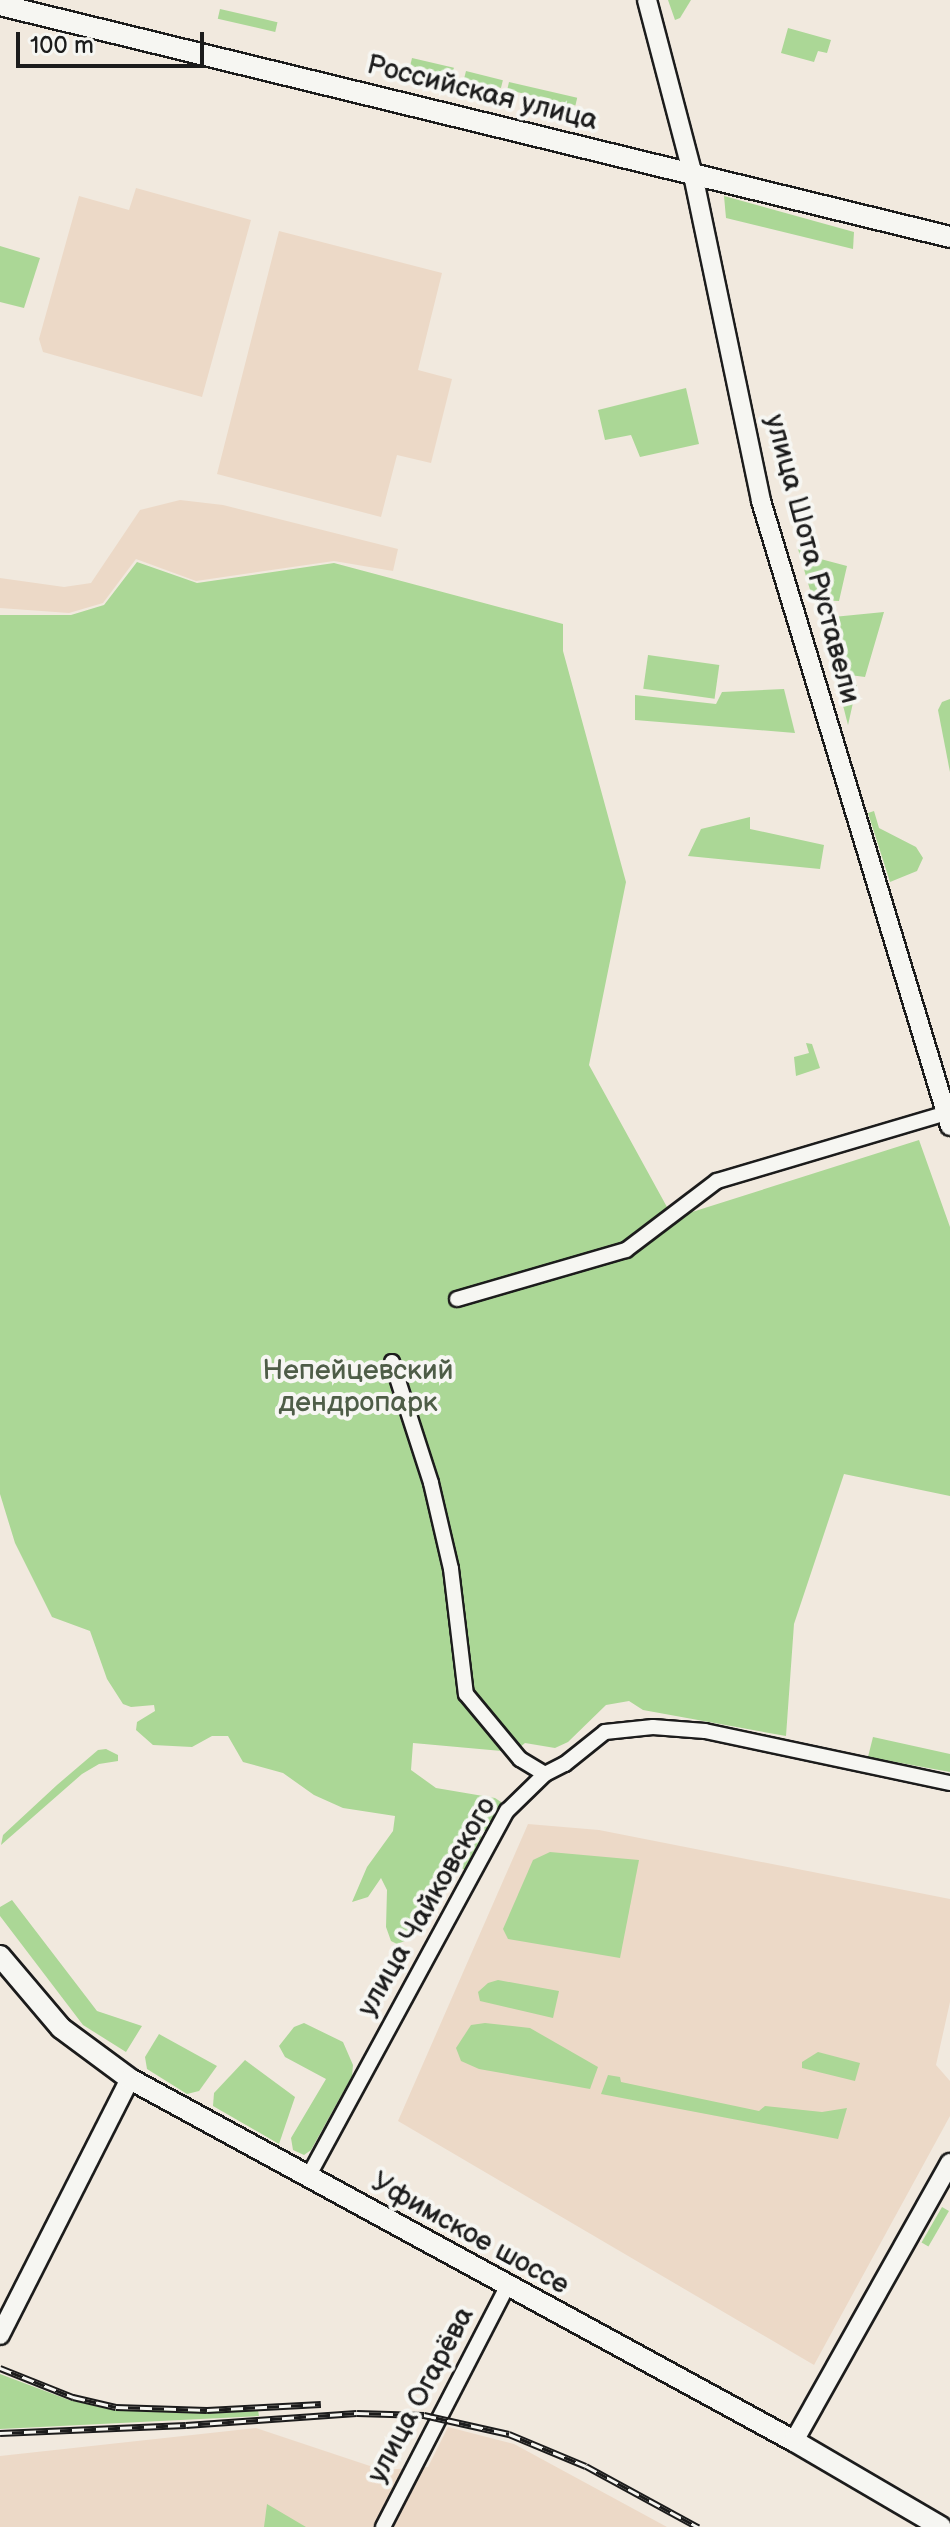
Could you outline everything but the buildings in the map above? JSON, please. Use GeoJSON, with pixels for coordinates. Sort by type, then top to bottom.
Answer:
{"type":"FeatureCollection","features":[{"type":"Feature","properties":{"kind":"main road","name":"Российская улица"},"geometry":{"type":"LineString","coordinates":[[0,5],[950,237]]}},
{"type":"Feature","properties":{"kind":"main road","name":"Уфимское шоссе"},"geometry":{"type":"LineString","coordinates":[[0,1956],[61,2028],[130,2079],[794,2441],[941,2527]]}},
{"type":"Feature","properties":{"kind":"street","name":"улица Шота Руставели"},"geometry":{"type":"LineString","coordinates":[[647,0],[693,175],[761,501],[948,1120]]}},
{"type":"Feature","properties":{"kind":"street"},"geometry":{"type":"LineString","coordinates":[[457,1299],[626,1250],[717,1181],[948,1120]]}},
{"type":"Feature","properties":{"kind":"street"},"geometry":{"type":"LineString","coordinates":[[392,1362],[431,1483],[451,1569],[466,1694],[520,1759],[545,1774]]}},
{"type":"Feature","properties":{"kind":"street","name":"улица Чайковского"},"geometry":{"type":"LineString","coordinates":[[308,2177],[507,1811],[545,1774],[565,1764],[605,1732],[653,1727],[705,1731],[802,1749],[950,1783]]}},
{"type":"Feature","properties":{"kind":"street"},"geometry":{"type":"LineString","coordinates":[[0,2335],[130,2079]]}},
{"type":"Feature","properties":{"kind":"street"},"geometry":{"type":"LineString","coordinates":[[794,2441],[950,2163]]}},
{"type":"Feature","properties":{"kind":"street","name":"улица Огарёва"},"geometry":{"type":"LineString","coordinates":[[383,2527],[507,2287]]}},
{"type":"Feature","properties":{"kind":"shaded area"},"geometry":{"type":"Polygon","coordinates":[[[136,188],[251,220],[202,397],[43,352],[39,339],[79,196],[129,210],[136,188]]]}},
{"type":"Feature","properties":{"kind":"shaded area"},"geometry":{"type":"Polygon","coordinates":[[[279,231],[442,273],[418,370],[452,379],[431,463],[397,455],[381,517],[217,474],[279,231]]]}},
{"type":"Feature","properties":{"kind":"shaded area"},"geometry":{"type":"Polygon","coordinates":[[[180,500],[223,505],[398,549],[393,571],[334,561],[196,581],[136,559],[103,603],[69,613],[0,608],[0,578],[64,587],[91,583],[140,510],[180,500]]]}},
{"type":"Feature","properties":{"kind":"shaded area"},"geometry":{"type":"Polygon","coordinates":[[[528,1824],[599,1830],[950,1899],[950,2002],[936,2065],[950,2081],[950,2116],[814,2365],[398,2121],[528,1824]]]}},
{"type":"Feature","properties":{"kind":"shaded area"},"geometry":{"type":"Polygon","coordinates":[[[448,2427],[514,2444],[667,2527],[0,2527],[0,2456],[256,2428],[382,2470],[428,2467],[448,2427]]]}},
{"type":"Feature","properties":{"kind":"green space"},"geometry":{"type":"Polygon","coordinates":[[[668,0],[691,0],[680,18],[675,20],[668,0]]]}},
{"type":"Feature","properties":{"kind":"green space"},"geometry":{"type":"Polygon","coordinates":[[[220,9],[277,22],[275,32],[218,19],[220,9]]]}},
{"type":"Feature","properties":{"kind":"green space"},"geometry":{"type":"Polygon","coordinates":[[[788,28],[831,40],[827,53],[818,51],[814,62],[781,53],[788,28]]]}},
{"type":"Feature","properties":{"kind":"green space"},"geometry":{"type":"Polygon","coordinates":[[[412,58],[454,68],[452,75],[410,66],[412,58]]]}},
{"type":"Feature","properties":{"kind":"green space"},"geometry":{"type":"Polygon","coordinates":[[[466,71],[503,80],[501,88],[464,79],[466,71]]]}},
{"type":"Feature","properties":{"kind":"green space"},"geometry":{"type":"Polygon","coordinates":[[[509,82],[577,98],[575,106],[507,90],[509,82]]]}},
{"type":"Feature","properties":{"kind":"green space"},"geometry":{"type":"Polygon","coordinates":[[[724,196],[854,232],[853,249],[726,218],[724,196]]]}},
{"type":"Feature","properties":{"kind":"green space"},"geometry":{"type":"Polygon","coordinates":[[[0,246],[40,258],[24,308],[0,302],[0,246]]]}},
{"type":"Feature","properties":{"kind":"green space"},"geometry":{"type":"Polygon","coordinates":[[[686,388],[699,444],[640,457],[631,435],[605,440],[598,410],[686,388]]]}},
{"type":"Feature","properties":{"kind":"green space"},"geometry":{"type":"Polygon","coordinates":[[[814,548],[813,557],[847,566],[839,601],[813,600],[798,549],[814,548]]]}},
{"type":"Feature","properties":{"kind":"green space","name":"Непейцевский дендропарк"},"geometry":{"type":"Polygon","coordinates":[[[137,562],[197,583],[334,563],[563,624],[563,651],[626,882],[589,1065],[673,1218],[919,1140],[950,1227],[950,1496],[844,1474],[794,1624],[786,1736],[643,1710],[629,1701],[606,1705],[568,1742],[555,1748],[525,1743],[514,1752],[413,1743],[411,1770],[436,1788],[495,1798],[501,1802],[501,1810],[500,1818],[482,1833],[473,1870],[451,1868],[426,1898],[405,1941],[397,1944],[391,1941],[386,1927],[387,1890],[381,1878],[368,1897],[352,1902],[367,1867],[393,1831],[395,1816],[343,1808],[314,1795],[283,1773],[243,1762],[228,1736],[212,1736],[192,1747],[153,1745],[136,1730],[137,1722],[155,1711],[154,1705],[131,1707],[123,1704],[107,1679],[90,1631],[52,1617],[15,1543],[0,1494],[0,615],[71,615],[104,605],[137,562]]]}},
{"type":"Feature","properties":{"kind":"green space"},"geometry":{"type":"Polygon","coordinates":[[[884,612],[865,677],[842,674],[839,651],[831,651],[823,618],[884,612]]]}},
{"type":"Feature","properties":{"kind":"green space"},"geometry":{"type":"Polygon","coordinates":[[[648,655],[719,665],[715,699],[643,689],[648,655]]]}},
{"type":"Feature","properties":{"kind":"green space"},"geometry":{"type":"Polygon","coordinates":[[[837,682],[857,685],[848,725],[837,682]]]}},
{"type":"Feature","properties":{"kind":"green space"},"geometry":{"type":"Polygon","coordinates":[[[784,689],[795,733],[635,720],[635,695],[716,704],[722,692],[784,689]]]}},
{"type":"Feature","properties":{"kind":"green space"},"geometry":{"type":"Polygon","coordinates":[[[950,699],[950,772],[938,710],[942,702],[950,699]]]}},
{"type":"Feature","properties":{"kind":"green space"},"geometry":{"type":"Polygon","coordinates":[[[874,811],[879,828],[916,847],[923,858],[917,871],[890,882],[868,813],[874,811]]]}},
{"type":"Feature","properties":{"kind":"green space"},"geometry":{"type":"Polygon","coordinates":[[[750,817],[750,829],[824,845],[820,869],[688,856],[701,829],[750,817]]]}},
{"type":"Feature","properties":{"kind":"green space"},"geometry":{"type":"Polygon","coordinates":[[[806,1043],[812,1044],[820,1068],[796,1076],[794,1057],[809,1053],[806,1043]]]}},
{"type":"Feature","properties":{"kind":"green space"},"geometry":{"type":"Polygon","coordinates":[[[873,1737],[950,1754],[950,1772],[868,1757],[873,1737]]]}},
{"type":"Feature","properties":{"kind":"green space"},"geometry":{"type":"Polygon","coordinates":[[[106,1749],[118,1755],[118,1761],[99,1764],[82,1774],[1,1845],[3,1835],[57,1785],[98,1750],[106,1749]]]}},
{"type":"Feature","properties":{"kind":"green space"},"geometry":{"type":"Polygon","coordinates":[[[550,1852],[639,1860],[620,1958],[508,1939],[503,1929],[533,1860],[550,1852]]]}},
{"type":"Feature","properties":{"kind":"green space"},"geometry":{"type":"Polygon","coordinates":[[[12,1900],[97,2011],[142,2026],[126,2052],[83,2025],[0,1916],[0,1907],[12,1900]]]}},
{"type":"Feature","properties":{"kind":"green space"},"geometry":{"type":"Polygon","coordinates":[[[498,1980],[559,1991],[553,2018],[480,2001],[478,1992],[488,1983],[498,1980]]]}},
{"type":"Feature","properties":{"kind":"green space"},"geometry":{"type":"Polygon","coordinates":[[[304,2023],[343,2042],[353,2065],[352,2076],[311,2150],[304,2155],[293,2150],[291,2138],[326,2079],[285,2057],[279,2046],[294,2027],[304,2023]]]}},
{"type":"Feature","properties":{"kind":"green space"},"geometry":{"type":"Polygon","coordinates":[[[485,2023],[530,2028],[598,2067],[590,2089],[479,2069],[461,2061],[456,2048],[471,2025],[485,2023]]]}},
{"type":"Feature","properties":{"kind":"green space"},"geometry":{"type":"Polygon","coordinates":[[[159,2034],[217,2066],[199,2091],[187,2094],[147,2069],[145,2057],[159,2034]]]}},
{"type":"Feature","properties":{"kind":"green space"},"geometry":{"type":"Polygon","coordinates":[[[818,2052],[860,2063],[855,2081],[802,2068],[802,2062],[818,2052]]]}},
{"type":"Feature","properties":{"kind":"green space"},"geometry":{"type":"Polygon","coordinates":[[[245,2060],[295,2097],[279,2144],[213,2106],[214,2093],[245,2060]]]}},
{"type":"Feature","properties":{"kind":"green space"},"geometry":{"type":"Polygon","coordinates":[[[608,2075],[620,2077],[621,2082],[759,2111],[765,2106],[822,2112],[847,2108],[838,2139],[601,2094],[608,2075]]]}},
{"type":"Feature","properties":{"kind":"green space"},"geometry":{"type":"Polygon","coordinates":[[[942,2207],[949,2211],[928,2247],[922,2243],[942,2207]]]}},
{"type":"Feature","properties":{"kind":"green space"},"geometry":{"type":"Polygon","coordinates":[[[0,2374],[69,2400],[113,2410],[258,2410],[259,2416],[0,2429],[0,2374]]]}},
{"type":"Feature","properties":{"kind":"green space"},"geometry":{"type":"Polygon","coordinates":[[[267,2504],[306,2527],[264,2527],[267,2504]]]}},
{"type":"Feature","properties":{"kind":"railway"},"geometry":{"type":"LineString","coordinates":[[0,2368],[73,2397],[116,2407],[207,2410],[321,2404]]}},
{"type":"Feature","properties":{"kind":"railway"},"geometry":{"type":"LineString","coordinates":[[0,2433],[186,2425],[357,2413],[424,2415],[509,2434],[586,2466],[698,2527]]}}]}
